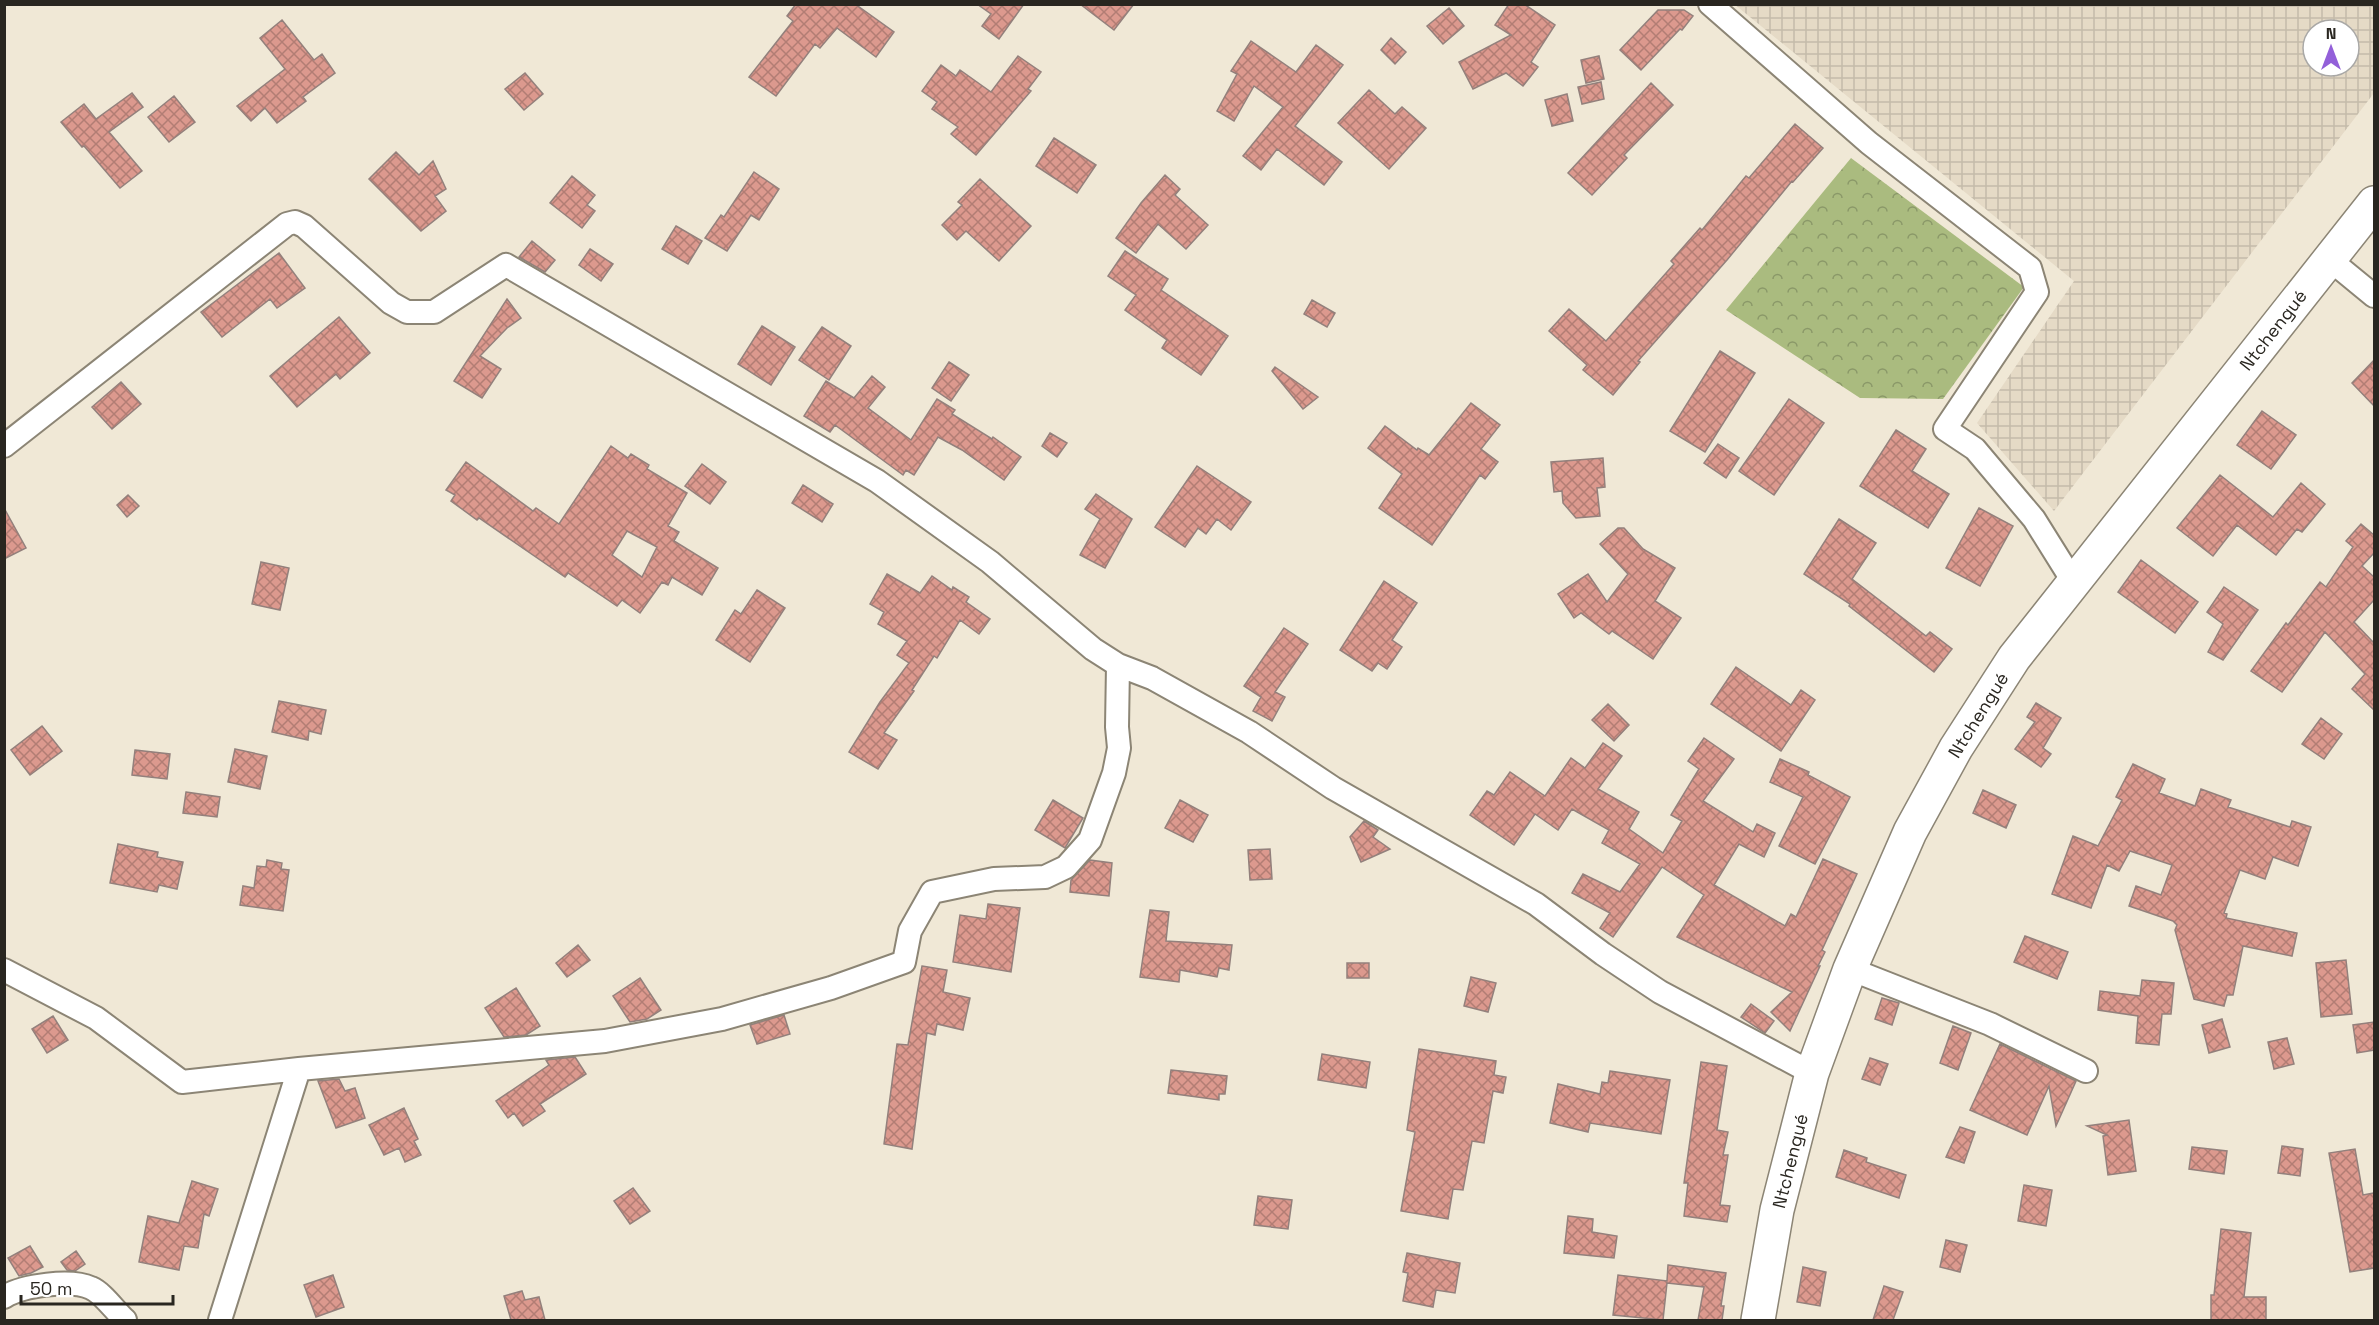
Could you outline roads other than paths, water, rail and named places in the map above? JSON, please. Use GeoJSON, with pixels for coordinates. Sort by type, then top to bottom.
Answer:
{"type":"FeatureCollection","features":[{"type":"Feature","properties":{"kind":"main road","name":"Ntchengué"},"geometry":{"type":"LineString","coordinates":[[1758,1320],[1777,1210],[1812,1073],[1850,969],[1910,832],[1956,748],[2014,658],[2374,203]]}},
{"type":"Feature","properties":{"kind":"street"},"geometry":{"type":"LineString","coordinates":[[1710,4],[1869,143],[2030,268],[2037,292],[1945,429],[1975,449],[2034,519],[2074,584]]}},
{"type":"Feature","properties":{"kind":"street"},"geometry":{"type":"LineString","coordinates":[[4,446],[287,224],[295,222],[304,226],[391,303],[407,312],[434,312],[506,265],[877,482],[990,562],[1093,649],[1118,665],[1152,678],[1249,732],[1334,788],[1536,904],[1603,954],[1660,992],[1812,1073]]}},
{"type":"Feature","properties":{"kind":"street"},"geometry":{"type":"LineString","coordinates":[[2330,259],[2374,296]]}},
{"type":"Feature","properties":{"kind":"street"},"geometry":{"type":"LineString","coordinates":[[4,970],[96,1017],[182,1082],[605,1041],[722,1019],[831,988],[904,962],[910,931],[932,892],[994,879],[1045,877],[1066,867],[1090,840],[1107,794],[1119,748],[1118,665]]}},
{"type":"Feature","properties":{"kind":"street"},"geometry":{"type":"LineString","coordinates":[[1850,969],[1990,1023],[2086,1071]]}},
{"type":"Feature","properties":{"kind":"street"},"geometry":{"type":"LineString","coordinates":[[220,1320],[299,1069]]}},
{"type":"Feature","properties":{"kind":"street"},"geometry":{"type":"LineString","coordinates":[[4,1297],[15,1290],[30,1286],[80,1284],[93,1289],[125,1320]]}}]}
